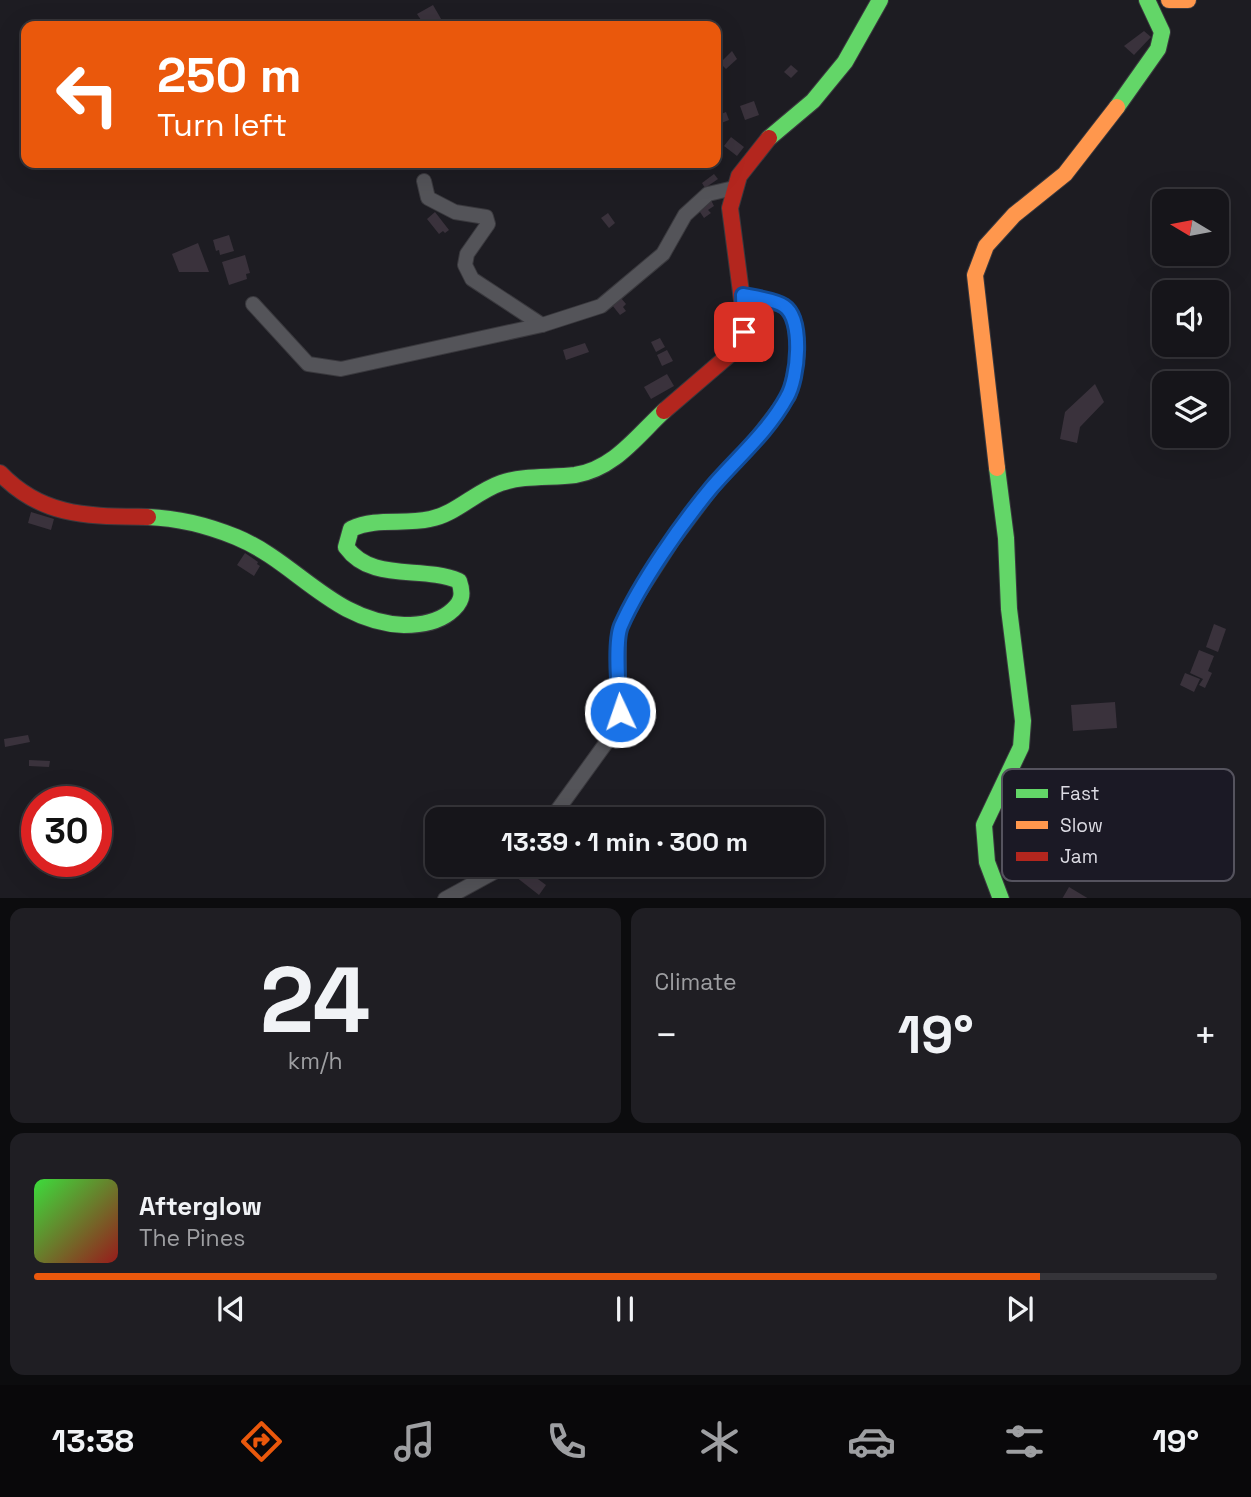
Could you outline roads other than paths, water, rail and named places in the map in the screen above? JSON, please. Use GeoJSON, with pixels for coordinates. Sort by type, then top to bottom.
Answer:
{"type":"FeatureCollection","features":[{"type":"Feature","properties":{"kind":"main road"},"geometry":{"type":"LineString","coordinates":[[0,473],[11,485],[49,507],[95,517],[160,519],[223,533],[253,544],[348,612],[364,618],[403,626],[426,624],[441,618],[457,607],[463,596],[459,580],[450,576],[403,572],[362,563],[352,557],[346,547],[351,529],[375,522],[405,523],[434,519],[492,486],[507,481],[595,471],[620,454],[735,350],[744,332],[743,295],[730,215],[734,188],[739,176],[767,140],[813,101],[845,62],[880,0]]}},
{"type":"Feature","properties":{"kind":"main road"},"geometry":{"type":"LineString","coordinates":[[1011,769],[1021,747],[1023,721],[1009,609],[1006,538],[975,298],[975,275],[986,246],[1014,215],[1065,174],[1158,49],[1162,32],[1147,0]]}},
{"type":"Feature","properties":{"kind":"main road"},"geometry":{"type":"LineString","coordinates":[[1169,0],[1188,0]]}},
{"type":"Feature","properties":{"kind":"main road"},"geometry":{"type":"LineString","coordinates":[[1001,898],[987,862],[984,825],[1002,787]]}},
{"type":"Feature","properties":{"kind":"street"},"geometry":{"type":"LineString","coordinates":[[424,181],[428,198],[455,212],[486,217],[488,224],[467,254],[465,265],[472,279],[542,325]]}},
{"type":"Feature","properties":{"kind":"street"},"geometry":{"type":"LineString","coordinates":[[253,304],[308,364],[341,369],[542,325],[601,306],[663,254],[685,215],[708,194],[734,188]]}},
{"type":"Feature","properties":{"kind":"street"},"geometry":{"type":"LineString","coordinates":[[560,807],[606,743],[620,712],[619,630],[635,599],[673,540],[712,488],[755,440],[789,396],[798,355],[794,319],[784,306],[743,295]]}},
{"type":"Feature","properties":{"kind":"street"},"geometry":{"type":"LineString","coordinates":[[445,898],[485,877]]}}]}
